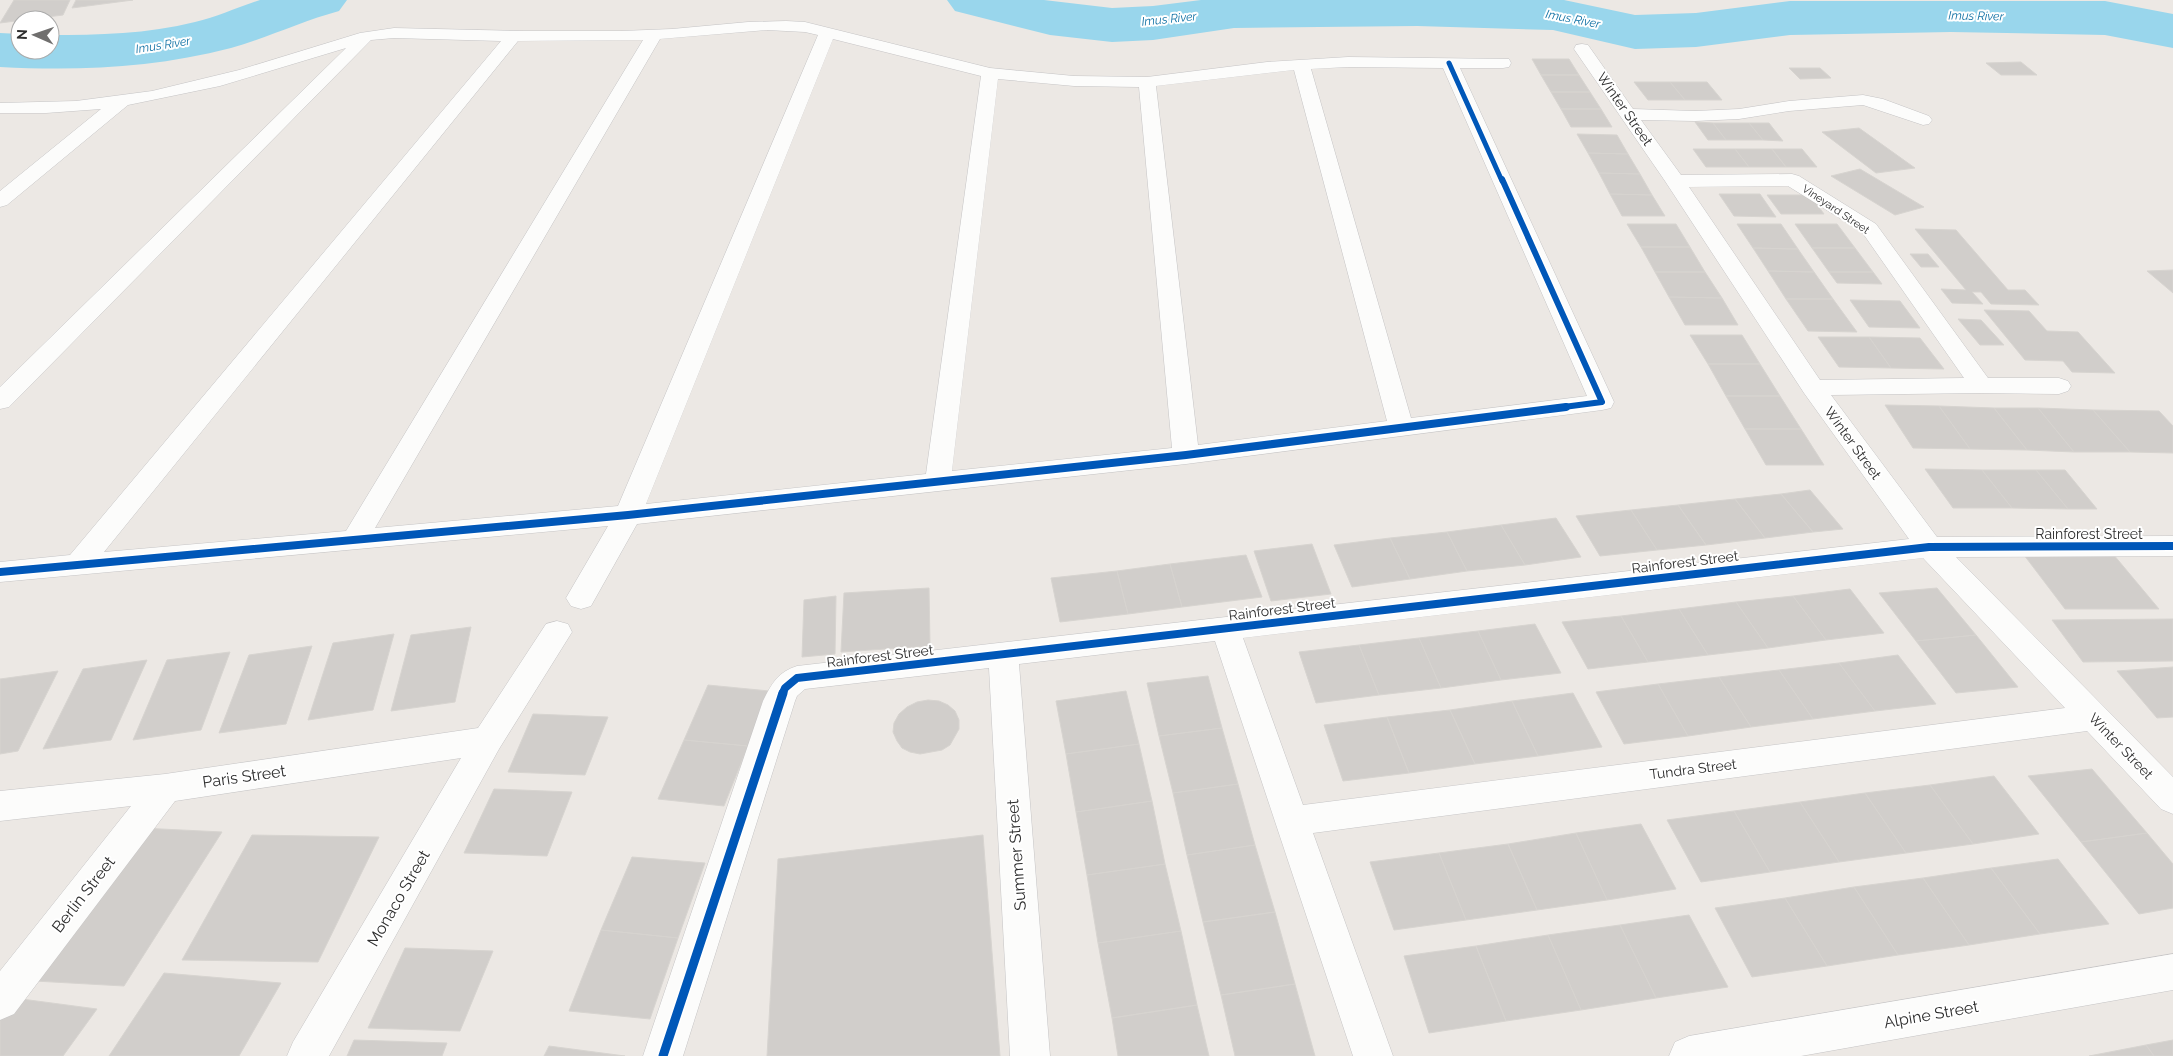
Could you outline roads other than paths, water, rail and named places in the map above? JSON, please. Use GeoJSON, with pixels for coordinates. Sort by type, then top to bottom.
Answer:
{"type":"FeatureCollection","features":[{"type":"Feature","properties":{"kind":"street"},"geometry":{"type":"LineString","coordinates":[[0,108],[45,109],[122,101],[188,88],[366,36],[394,33],[513,37],[654,35],[779,24],[805,27],[990,73],[1074,81],[1147,82],[1210,73],[1348,62],[1503,63]]}},
{"type":"Feature","properties":{"kind":"street"},"geometry":{"type":"LineString","coordinates":[[581,598],[628,515],[827,33]]}},
{"type":"Feature","properties":{"kind":"street"},"geometry":{"type":"LineString","coordinates":[[354,540],[654,35]]}},
{"type":"Feature","properties":{"kind":"street"},"geometry":{"type":"LineString","coordinates":[[0,400],[366,36]]}},
{"type":"Feature","properties":{"kind":"street"},"geometry":{"type":"LineString","coordinates":[[79,564],[513,37]]}},
{"type":"Feature","properties":{"kind":"street","name":"Winter Street"},"geometry":{"type":"LineString","coordinates":[[1582,49],[1675,180],[1812,388],[1929,547],[2173,799]]}},
{"type":"Feature","properties":{"kind":"street"},"geometry":{"type":"LineString","coordinates":[[0,572],[628,515],[1186,456],[1602,402],[1449,63]]}},
{"type":"Feature","properties":{"kind":"street"},"geometry":{"type":"LineString","coordinates":[[1301,65],[1401,428]]}},
{"type":"Feature","properties":{"kind":"street"},"geometry":{"type":"LineString","coordinates":[[938,481],[990,73]]}},
{"type":"Feature","properties":{"kind":"street"},"geometry":{"type":"LineString","coordinates":[[1147,82],[1186,456]]}},
{"type":"Feature","properties":{"kind":"street"},"geometry":{"type":"LineString","coordinates":[[1628,114],[1695,116],[1740,114],[1789,106],[1858,100],[1875,102],[1922,120]]}},
{"type":"Feature","properties":{"kind":"street"},"geometry":{"type":"LineString","coordinates":[[0,201],[122,101]]}},
{"type":"Feature","properties":{"kind":"street","name":"Vineyard Street"},"geometry":{"type":"LineString","coordinates":[[1675,180],[1792,180],[1869,228],[1981,385]]}},
{"type":"Feature","properties":{"kind":"street"},"geometry":{"type":"LineString","coordinates":[[1812,388],[1981,385],[2058,386]]}},
{"type":"Feature","properties":{"kind":"street","name":"Rainforest Street"},"geometry":{"type":"LineString","coordinates":[[663,1056],[785,688],[797,678],[1929,547],[2173,546]]}},
{"type":"Feature","properties":{"kind":"street"},"geometry":{"type":"LineString","coordinates":[[1225,628],[1373,1056]]}},
{"type":"Feature","properties":{"kind":"street","name":"Monaco Street"},"geometry":{"type":"LineString","coordinates":[[307,1056],[488,740],[557,632]]}},
{"type":"Feature","properties":{"kind":"street","name":"Summer Street"},"geometry":{"type":"LineString","coordinates":[[1003,654],[1030,1056]]}},
{"type":"Feature","properties":{"kind":"street","name":"Tundra Street"},"geometry":{"type":"LineString","coordinates":[[1292,821],[2094,717]]}},
{"type":"Feature","properties":{"kind":"street","name":"Paris Street"},"geometry":{"type":"LineString","coordinates":[[0,806],[165,788],[488,740]]}},
{"type":"Feature","properties":{"kind":"street","name":"Berlin Street"},"geometry":{"type":"LineString","coordinates":[[0,1000],[165,788]]}},
{"type":"Feature","properties":{"kind":"street","name":"Alpine Street"},"geometry":{"type":"LineString","coordinates":[[1689,1056],[2173,972]]}},
{"type":"Feature","properties":{"kind":"waterway","name":"Imus River"},"geometry":{"type":"LineString","coordinates":[[0,50],[99,52],[148,48],[213,35],[289,8],[320,0]]}},
{"type":"Feature","properties":{"kind":"waterway","name":"Imus River"},"geometry":{"type":"LineString","coordinates":[[974,0],[1050,18],[1112,25],[1153,23],[1234,12],[1417,10],[1553,14],[1635,32],[1696,30],[1790,18],[1951,16],[2105,18],[2173,31]]}}]}
